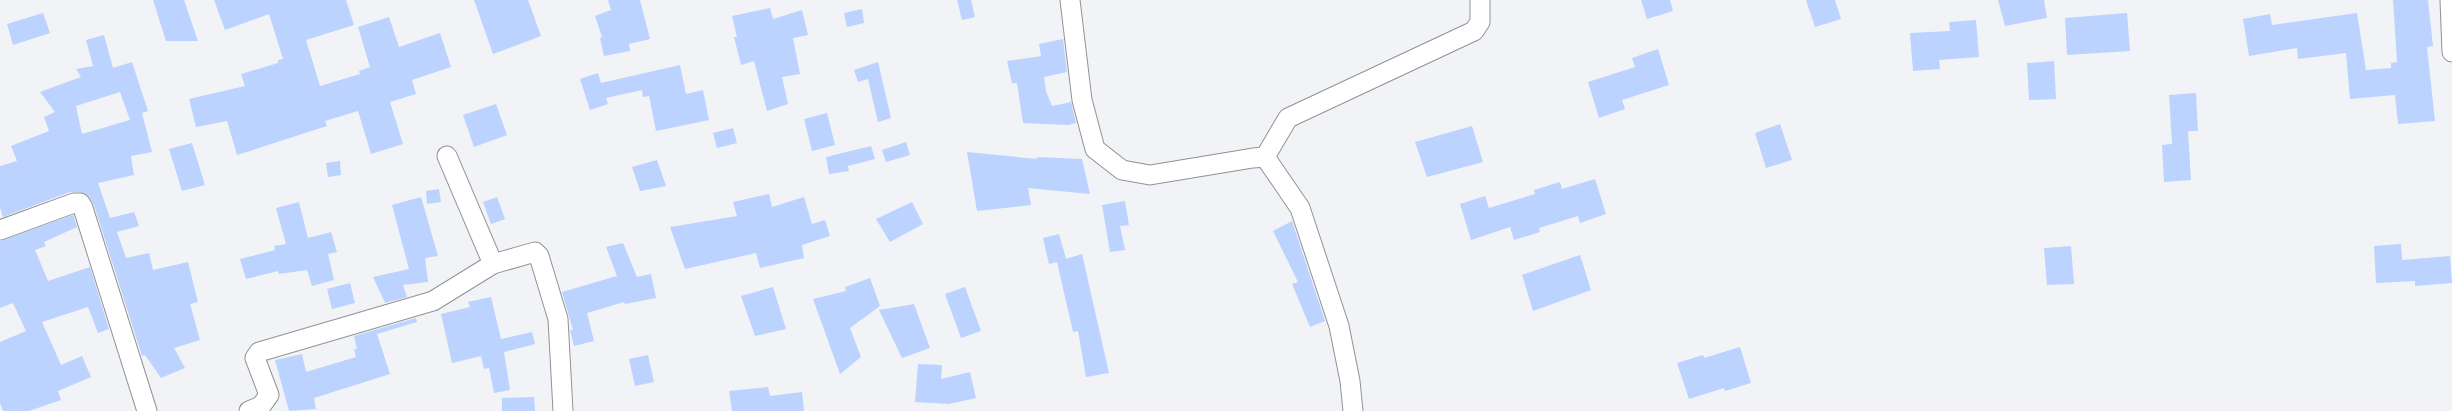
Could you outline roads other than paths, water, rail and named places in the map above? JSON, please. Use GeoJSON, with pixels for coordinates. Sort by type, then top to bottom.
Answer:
{"type":"FeatureCollection","features":[{"type":"Feature","properties":{"kind":"street"},"geometry":{"type":"LineString","coordinates":[[1070,0],[1082,100],[1095,149],[1122,170],[1150,175],[1265,157]]}},
{"type":"Feature","properties":{"kind":"street"},"geometry":{"type":"LineString","coordinates":[[1265,157],[1288,118],[1474,31],[1480,22],[1480,0]]}},
{"type":"Feature","properties":{"kind":"street"},"geometry":{"type":"LineString","coordinates":[[2450,0],[2452,52]]}},
{"type":"Feature","properties":{"kind":"street"},"geometry":{"type":"LineString","coordinates":[[447,156],[493,264]]}},
{"type":"Feature","properties":{"kind":"street"},"geometry":{"type":"LineString","coordinates":[[1265,157],[1300,208],[1339,326],[1350,381],[1352,411]]}},
{"type":"Feature","properties":{"kind":"street"},"geometry":{"type":"LineString","coordinates":[[0,230],[74,203],[80,203],[147,411]]}},
{"type":"Feature","properties":{"kind":"street"},"geometry":{"type":"LineString","coordinates":[[249,411],[261,406],[269,395],[255,358],[259,352],[433,301],[493,264],[535,252],[539,256],[558,319],[563,411]]}}]}
